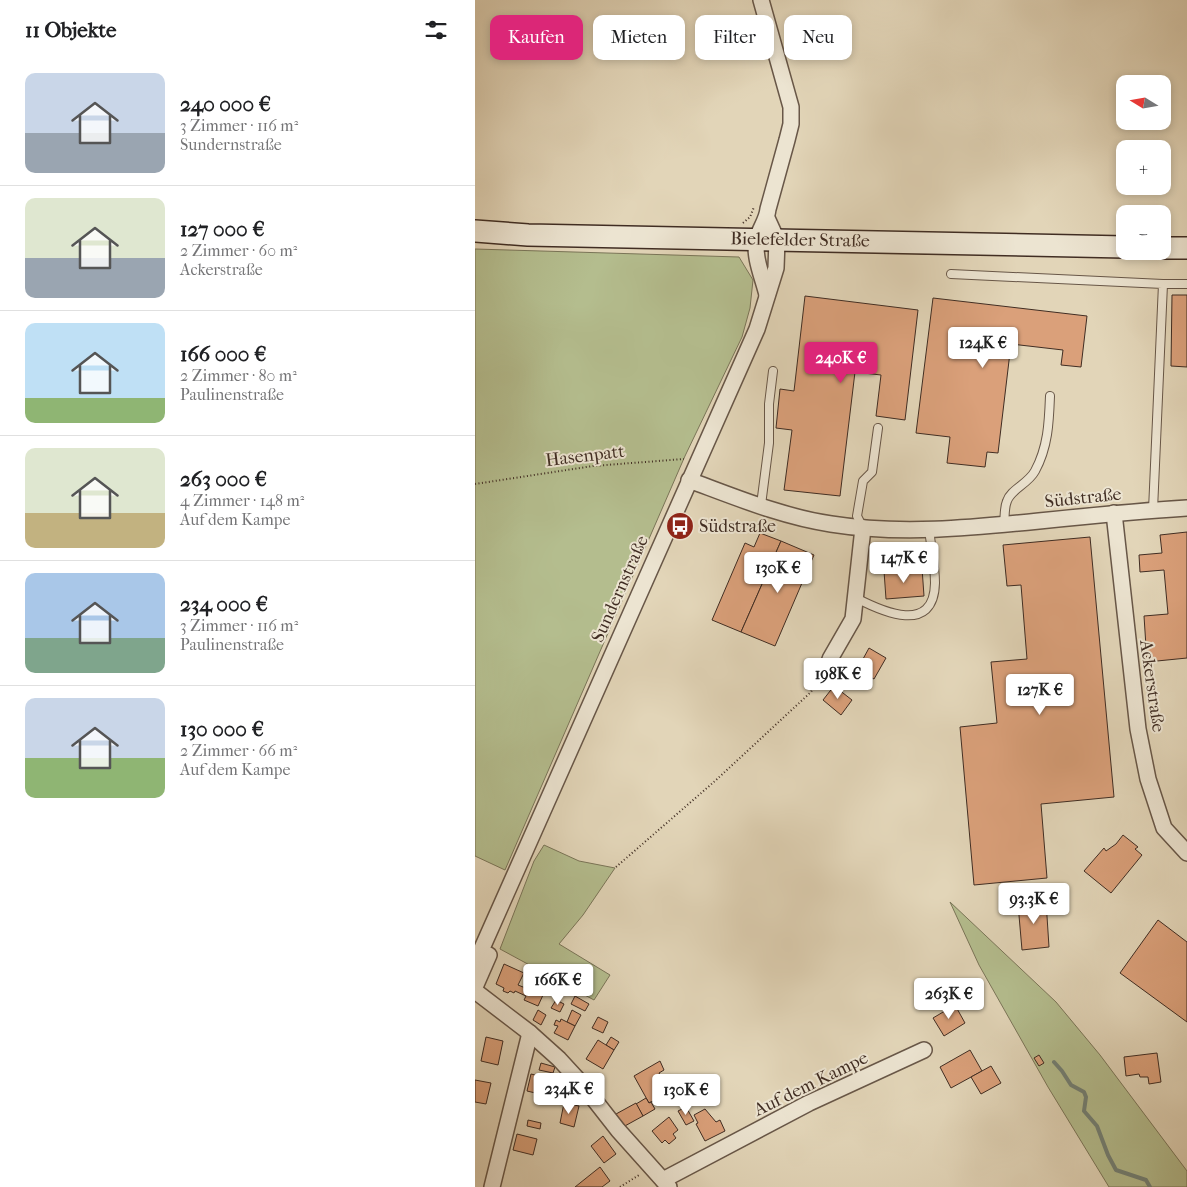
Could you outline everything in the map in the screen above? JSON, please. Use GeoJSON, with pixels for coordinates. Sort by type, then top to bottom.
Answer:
{"type":"FeatureCollection","features":[{"type":"Feature","properties":{"kind":"main road","name":"Bielefelder Straße"},"geometry":{"type":"LineString","coordinates":[[475,231],[528,234],[1116,247]]}},
{"type":"Feature","properties":{"kind":"main road"},"geometry":{"type":"LineString","coordinates":[[1171,248],[1187,248]]}},
{"type":"Feature","properties":{"kind":"street"},"geometry":{"type":"LineString","coordinates":[[758,239],[767,218],[791,124],[791,107],[761,0]]}},
{"type":"Feature","properties":{"kind":"street","name":"Sundernstraße"},"geometry":{"type":"LineString","coordinates":[[475,964],[757,329],[776,268],[758,239]]}},
{"type":"Feature","properties":{"kind":"street","name":"Südstraße"},"geometry":{"type":"LineString","coordinates":[[689,480],[761,505],[829,524],[863,528],[929,529],[1187,508]]}},
{"type":"Feature","properties":{"kind":"street","name":"Ackerstraße"},"geometry":{"type":"LineString","coordinates":[[1114,513],[1137,729],[1148,779],[1164,828],[1187,853]]}},
{"type":"Feature","properties":{"kind":"street"},"geometry":{"type":"LineString","coordinates":[[830,660],[853,619],[863,528]]}},
{"type":"Feature","properties":{"kind":"street","name":"Sundernstraße"},"geometry":{"type":"LineString","coordinates":[[475,987],[484,943]]}},
{"type":"Feature","properties":{"kind":"street"},"geometry":{"type":"LineString","coordinates":[[475,992],[530,1033],[582,1084],[618,1130],[666,1184]]}},
{"type":"Feature","properties":{"kind":"street"},"geometry":{"type":"LineString","coordinates":[[492,1187],[530,1033]]}},
{"type":"Feature","properties":{"kind":"street","name":"Auf dem Kampe"},"geometry":{"type":"LineString","coordinates":[[666,1184],[809,1103],[924,1050]]}},
{"type":"Feature","properties":{"kind":"lane"},"geometry":{"type":"LineString","coordinates":[[951,274],[1187,284]]}},
{"type":"Feature","properties":{"kind":"lane"},"geometry":{"type":"LineString","coordinates":[[1153,510],[1163,284]]}},
{"type":"Feature","properties":{"kind":"lane"},"geometry":{"type":"LineString","coordinates":[[761,505],[769,443],[769,404],[773,371]]}},
{"type":"Feature","properties":{"kind":"lane"},"geometry":{"type":"LineString","coordinates":[[1005,524],[1007,501],[1014,491],[1030,478],[1041,458],[1049,434],[1050,396]]}},
{"type":"Feature","properties":{"kind":"lane"},"geometry":{"type":"LineString","coordinates":[[863,528],[857,516],[863,481],[872,472],[878,428]]}},
{"type":"Feature","properties":{"kind":"lane"},"geometry":{"type":"LineString","coordinates":[[856,598],[888,613],[906,616],[918,615],[926,610],[932,600],[935,584],[929,529]]}},
{"type":"Feature","properties":{"kind":"path"},"geometry":{"type":"LineString","coordinates":[[756,200],[750,217],[742,223],[758,239]]}},
{"type":"Feature","properties":{"kind":"path","name":"Hasenpatt"},"geometry":{"type":"LineString","coordinates":[[475,484],[593,466],[691,458],[699,460]]}},
{"type":"Feature","properties":{"kind":"path"},"geometry":{"type":"LineString","coordinates":[[616,867],[715,781],[811,692],[830,660]]}},
{"type":"Feature","properties":{"kind":"path"},"geometry":{"type":"LineString","coordinates":[[620,1187],[651,1168]]}},
{"type":"Feature","properties":{"kind":"green space"},"geometry":{"type":"Polygon","coordinates":[[[475,249],[739,257],[753,280],[750,308],[742,337],[685,456],[505,870],[475,856],[475,249]]]}},
{"type":"Feature","properties":{"kind":"green space"},"geometry":{"type":"Polygon","coordinates":[[[544,845],[579,861],[615,868],[583,915],[559,944],[610,975],[594,1000],[500,949],[534,861],[544,845]]]}},
{"type":"Feature","properties":{"kind":"green space"},"geometry":{"type":"Polygon","coordinates":[[[950,902],[1056,1002],[1100,1055],[1187,1171],[1187,1187],[1109,1187],[1048,1087],[979,965],[950,902]]]}},
{"type":"Feature","properties":{"kind":"building"},"geometry":{"type":"Polygon","coordinates":[[[1172,295],[1187,295],[1187,367],[1171,366],[1172,295]]]}},
{"type":"Feature","properties":{"kind":"building"},"geometry":{"type":"Polygon","coordinates":[[[805,296],[918,310],[905,420],[876,416],[881,375],[855,372],[840,496],[784,490],[792,430],[776,428],[780,389],[794,391],[805,296]]]}},
{"type":"Feature","properties":{"kind":"building"},"geometry":{"type":"Polygon","coordinates":[[[933,298],[1087,316],[1081,367],[1061,365],[1063,350],[1011,344],[998,453],[987,452],[985,467],[947,463],[950,437],[916,433],[933,298]]]}},
{"type":"Feature","properties":{"kind":"building"},"geometry":{"type":"Polygon","coordinates":[[[1187,532],[1187,658],[1147,662],[1144,616],[1168,614],[1164,570],[1140,572],[1139,555],[1162,553],[1160,535],[1187,532]]]}},
{"type":"Feature","properties":{"kind":"building"},"geometry":{"type":"Polygon","coordinates":[[[760,533],[781,541],[741,632],[712,620],[745,543],[754,547],[760,533]]]}},
{"type":"Feature","properties":{"kind":"building"},"geometry":{"type":"Polygon","coordinates":[[[1090,537],[1114,797],[1041,804],[1047,878],[974,885],[960,727],[997,723],[991,662],[1027,659],[1021,585],[1007,586],[1003,545],[1090,537]]]}},
{"type":"Feature","properties":{"kind":"building"},"geometry":{"type":"Polygon","coordinates":[[[781,541],[814,555],[775,646],[741,632],[781,541]]]}},
{"type":"Feature","properties":{"kind":"building"},"geometry":{"type":"Polygon","coordinates":[[[922,568],[924,596],[886,599],[884,571],[922,568]]]}},
{"type":"Feature","properties":{"kind":"building"},"geometry":{"type":"Polygon","coordinates":[[[869,648],[886,658],[874,679],[857,670],[869,648]]]}},
{"type":"Feature","properties":{"kind":"building"},"geometry":{"type":"Polygon","coordinates":[[[834,686],[852,700],[841,715],[823,700],[834,686]]]}},
{"type":"Feature","properties":{"kind":"building"},"geometry":{"type":"Polygon","coordinates":[[[1123,835],[1138,847],[1135,849],[1142,855],[1111,893],[1084,871],[1104,848],[1106,851],[1116,844],[1123,835]]]}},
{"type":"Feature","properties":{"kind":"building"},"geometry":{"type":"Polygon","coordinates":[[[1046,901],[1049,947],[1022,950],[1018,904],[1046,901]]]}},
{"type":"Feature","properties":{"kind":"building"},"geometry":{"type":"Polygon","coordinates":[[[1158,920],[1187,942],[1187,1022],[1120,973],[1158,920]]]}},
{"type":"Feature","properties":{"kind":"building"},"geometry":{"type":"Polygon","coordinates":[[[504,964],[524,973],[518,985],[528,989],[534,977],[548,984],[538,1006],[524,1000],[526,996],[515,991],[514,993],[510,991],[508,993],[503,991],[504,988],[496,984],[504,964]]]}},
{"type":"Feature","properties":{"kind":"building"},"geometry":{"type":"Polygon","coordinates":[[[575,996],[589,1004],[585,1011],[571,1004],[575,996]]]}},
{"type":"Feature","properties":{"kind":"building"},"geometry":{"type":"Polygon","coordinates":[[[556,1000],[564,1004],[560,1012],[551,1008],[556,1000]]]}},
{"type":"Feature","properties":{"kind":"building"},"geometry":{"type":"Polygon","coordinates":[[[955,1005],[965,1023],[944,1036],[933,1018],[955,1005]]]}},
{"type":"Feature","properties":{"kind":"building"},"geometry":{"type":"Polygon","coordinates":[[[538,1010],[546,1015],[541,1025],[533,1020],[538,1010]]]}},
{"type":"Feature","properties":{"kind":"building"},"geometry":{"type":"Polygon","coordinates":[[[572,1010],[581,1015],[575,1026],[567,1022],[572,1010]]]}},
{"type":"Feature","properties":{"kind":"building"},"geometry":{"type":"Polygon","coordinates":[[[598,1017],[608,1022],[603,1033],[592,1028],[598,1017]]]}},
{"type":"Feature","properties":{"kind":"building"},"geometry":{"type":"Polygon","coordinates":[[[561,1019],[575,1026],[568,1040],[554,1033],[558,1026],[554,1025],[556,1020],[560,1022],[561,1019]]]}},
{"type":"Feature","properties":{"kind":"building"},"geometry":{"type":"Polygon","coordinates":[[[486,1037],[503,1041],[498,1065],[481,1061],[486,1037]]]}},
{"type":"Feature","properties":{"kind":"building"},"geometry":{"type":"Polygon","coordinates":[[[611,1037],[619,1042],[614,1050],[606,1045],[611,1037]]]}},
{"type":"Feature","properties":{"kind":"building"},"geometry":{"type":"Polygon","coordinates":[[[598,1040],[614,1050],[603,1069],[586,1059],[598,1040]]]}},
{"type":"Feature","properties":{"kind":"building"},"geometry":{"type":"Polygon","coordinates":[[[970,1050],[982,1071],[951,1088],[940,1067],[970,1050]]]}},
{"type":"Feature","properties":{"kind":"building"},"geometry":{"type":"Polygon","coordinates":[[[1157,1053],[1161,1082],[1149,1084],[1148,1077],[1140,1077],[1139,1074],[1126,1076],[1124,1057],[1157,1053]]]}},
{"type":"Feature","properties":{"kind":"building"},"geometry":{"type":"Polygon","coordinates":[[[1039,1055],[1044,1063],[1039,1066],[1034,1058],[1039,1055]]]}},
{"type":"Feature","properties":{"kind":"building"},"geometry":{"type":"Polygon","coordinates":[[[660,1061],[664,1070],[659,1073],[670,1092],[649,1103],[634,1076],[660,1061]]]}},
{"type":"Feature","properties":{"kind":"building"},"geometry":{"type":"Polygon","coordinates":[[[541,1063],[555,1067],[553,1073],[539,1070],[541,1063]]]}},
{"type":"Feature","properties":{"kind":"building"},"geometry":{"type":"Polygon","coordinates":[[[991,1066],[1001,1083],[981,1094],[971,1077],[991,1066]]]}},
{"type":"Feature","properties":{"kind":"building"},"geometry":{"type":"Polygon","coordinates":[[[531,1074],[552,1079],[548,1096],[527,1091],[531,1074]]]}},
{"type":"Feature","properties":{"kind":"building"},"geometry":{"type":"Polygon","coordinates":[[[475,1080],[491,1083],[486,1104],[475,1102],[475,1080]]]}},
{"type":"Feature","properties":{"kind":"building"},"geometry":{"type":"Polygon","coordinates":[[[646,1098],[655,1109],[643,1116],[636,1104],[646,1098]]]}},
{"type":"Feature","properties":{"kind":"building"},"geometry":{"type":"Polygon","coordinates":[[[564,1103],[579,1106],[574,1127],[560,1123],[564,1103]]]}},
{"type":"Feature","properties":{"kind":"building"},"geometry":{"type":"Polygon","coordinates":[[[636,1103],[643,1116],[623,1127],[616,1114],[636,1103]]]}},
{"type":"Feature","properties":{"kind":"building"},"geometry":{"type":"Polygon","coordinates":[[[686,1107],[694,1121],[686,1125],[678,1111],[686,1107]]]}},
{"type":"Feature","properties":{"kind":"building"},"geometry":{"type":"Polygon","coordinates":[[[705,1109],[716,1122],[720,1120],[725,1131],[705,1141],[696,1124],[698,1123],[694,1115],[705,1109]]]}},
{"type":"Feature","properties":{"kind":"building"},"geometry":{"type":"Polygon","coordinates":[[[669,1117],[678,1130],[673,1134],[676,1138],[669,1144],[665,1140],[662,1143],[652,1131],[669,1117]]]}},
{"type":"Feature","properties":{"kind":"building"},"geometry":{"type":"Polygon","coordinates":[[[528,1120],[541,1123],[540,1129],[527,1126],[528,1120]]]}},
{"type":"Feature","properties":{"kind":"building"},"geometry":{"type":"Polygon","coordinates":[[[517,1134],[537,1139],[533,1155],[513,1150],[517,1134]]]}},
{"type":"Feature","properties":{"kind":"building"},"geometry":{"type":"Polygon","coordinates":[[[603,1136],[616,1154],[604,1163],[591,1146],[603,1136]]]}},
{"type":"Feature","properties":{"kind":"building"},"geometry":{"type":"Polygon","coordinates":[[[600,1167],[610,1181],[602,1187],[575,1187],[600,1167]]]}},
{"type":"Feature","properties":{"kind":"waterway"},"geometry":{"type":"LineString","coordinates":[[1054,1062],[1071,1085],[1084,1092],[1086,1097],[1084,1111],[1097,1126],[1116,1170],[1146,1180],[1150,1187]]}},
{"type":"Feature","properties":{"kind":"place","name":"Südstraße"},"geometry":{"type":"Point","coordinates":[680,526]}}]}
